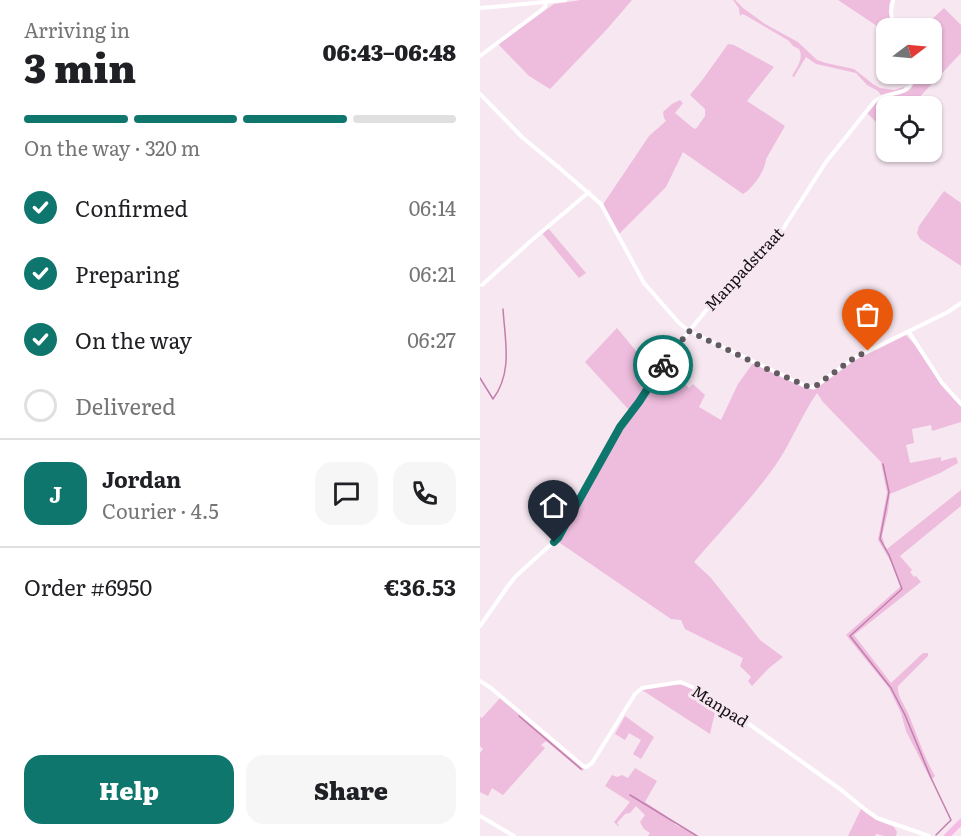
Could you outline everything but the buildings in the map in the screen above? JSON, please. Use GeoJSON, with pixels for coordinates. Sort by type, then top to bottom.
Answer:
{"type":"FeatureCollection","features":[{"type":"Feature","properties":{"kind":"main road"},"geometry":{"type":"LineString","coordinates":[[947,836],[961,822]]}},
{"type":"Feature","properties":{"kind":"street"},"geometry":{"type":"LineString","coordinates":[[480,8],[565,0]]}},
{"type":"Feature","properties":{"kind":"street"},"geometry":{"type":"LineString","coordinates":[[892,18],[893,0]]}},
{"type":"Feature","properties":{"kind":"street"},"geometry":{"type":"LineString","coordinates":[[480,56],[539,12],[546,3]]}},
{"type":"Feature","properties":{"kind":"street","name":"Manpadstraat"},"geometry":{"type":"LineString","coordinates":[[480,626],[516,576],[558,538],[620,427],[689,331],[716,298],[781,232],[826,162],[874,102],[886,95],[901,92],[911,84]]}},
{"type":"Feature","properties":{"kind":"street"},"geometry":{"type":"LineString","coordinates":[[480,94],[523,138],[601,204],[644,284],[679,324],[767,369],[809,387],[815,386],[854,358],[948,312],[961,303]]}},
{"type":"Feature","properties":{"kind":"street"},"geometry":{"type":"LineString","coordinates":[[482,285],[588,192]]}},
{"type":"Feature","properties":{"kind":"street"},"geometry":{"type":"LineString","coordinates":[[909,332],[942,383],[961,404]]}},
{"type":"Feature","properties":{"kind":"street","name":"Manpad"},"geometry":{"type":"LineString","coordinates":[[480,681],[586,767],[592,763],[638,690],[681,682],[707,694],[840,789],[872,815],[929,836]]}},
{"type":"Feature","properties":{"kind":"street"},"geometry":{"type":"LineString","coordinates":[[480,816],[513,836]]}},
{"type":"Feature","properties":{"kind":"shaded area"},"geometry":{"type":"Polygon","coordinates":[[[581,0],[632,0],[550,89],[529,76],[498,44],[554,4],[581,0]]]}},
{"type":"Feature","properties":{"kind":"shaded area"},"geometry":{"type":"Polygon","coordinates":[[[733,0],[765,24],[798,42],[817,60],[854,69],[880,88],[894,90],[904,87],[904,89],[881,95],[856,73],[816,64],[806,57],[794,77],[792,76],[800,60],[799,49],[745,15],[740,16],[739,8],[733,0]]]}},
{"type":"Feature","properties":{"kind":"shaded area"},"geometry":{"type":"Polygon","coordinates":[[[838,0],[891,0],[889,5],[891,18],[876,18],[876,25],[838,0]]]}},
{"type":"Feature","properties":{"kind":"shaded area"},"geometry":{"type":"Polygon","coordinates":[[[944,8],[961,25],[961,53],[942,73],[942,18],[933,18],[944,8]]]}},
{"type":"Feature","properties":{"kind":"shaded area"},"geometry":{"type":"Polygon","coordinates":[[[728,44],[774,67],[747,101],[785,126],[766,159],[761,174],[751,188],[743,194],[683,152],[666,187],[619,234],[603,206],[604,203],[649,136],[666,121],[663,112],[672,104],[680,100],[683,103],[675,113],[696,129],[705,116],[705,109],[690,95],[728,44]]]}},
{"type":"Feature","properties":{"kind":"shaded area"},"geometry":{"type":"Polygon","coordinates":[[[911,84],[932,84],[920,96],[888,96],[908,90],[911,84]]]}},
{"type":"Feature","properties":{"kind":"shaded area"},"geometry":{"type":"Polygon","coordinates":[[[876,103],[876,122],[867,113],[876,103]]]}},
{"type":"Feature","properties":{"kind":"shaded area"},"geometry":{"type":"Polygon","coordinates":[[[944,191],[961,203],[961,266],[920,239],[917,233],[919,226],[944,191]]]}},
{"type":"Feature","properties":{"kind":"shaded area"},"geometry":{"type":"Polygon","coordinates":[[[548,228],[586,273],[579,278],[542,233],[548,228]]]}},
{"type":"Feature","properties":{"kind":"shaded area"},"geometry":{"type":"Polygon","coordinates":[[[617,328],[655,374],[630,411],[585,362],[617,328]]]}},
{"type":"Feature","properties":{"kind":"shaded area"},"geometry":{"type":"Polygon","coordinates":[[[906,335],[941,384],[961,407],[961,422],[932,431],[931,425],[912,429],[914,443],[906,445],[910,463],[941,457],[941,461],[956,457],[958,463],[890,494],[882,536],[885,546],[887,549],[961,490],[961,506],[900,556],[912,570],[910,572],[914,577],[916,576],[921,582],[854,635],[891,683],[923,653],[928,653],[928,656],[898,686],[898,690],[935,776],[931,780],[906,731],[901,713],[889,688],[846,635],[901,586],[878,540],[887,493],[881,462],[817,393],[766,479],[694,562],[711,578],[760,640],[783,657],[752,686],[748,681],[751,677],[740,666],[743,658],[685,629],[681,620],[671,619],[557,541],[619,433],[671,357],[684,370],[678,377],[689,388],[693,384],[705,395],[699,407],[721,420],[738,384],[753,363],[814,390],[854,361],[906,335]]]}},
{"type":"Feature","properties":{"kind":"shaded area"},"geometry":{"type":"Polygon","coordinates":[[[671,684],[690,687],[717,703],[710,734],[642,690],[671,684]]]}},
{"type":"Feature","properties":{"kind":"shaded area"},"geometry":{"type":"Polygon","coordinates":[[[500,698],[584,769],[582,771],[546,741],[541,745],[545,748],[503,795],[492,788],[488,796],[480,792],[480,753],[483,749],[480,746],[480,717],[482,718],[500,698]]]}},
{"type":"Feature","properties":{"kind":"shaded area"},"geometry":{"type":"Polygon","coordinates":[[[625,716],[654,737],[641,759],[633,754],[641,740],[629,733],[625,740],[615,734],[625,716]]]}},
{"type":"Feature","properties":{"kind":"shaded area"},"geometry":{"type":"Polygon","coordinates":[[[635,768],[657,781],[645,802],[676,825],[698,836],[648,836],[650,833],[640,822],[645,815],[636,806],[630,813],[625,814],[617,823],[618,826],[614,822],[630,802],[605,786],[612,775],[617,777],[622,775],[628,778],[635,768]]]}},
{"type":"Feature","properties":{"kind":"shaded area"},"geometry":{"type":"Polygon","coordinates":[[[861,809],[879,821],[894,827],[897,832],[896,836],[876,834],[875,836],[848,836],[861,809]]]}},
{"type":"Feature","properties":{"kind":"waterway"},"geometry":{"type":"LineString","coordinates":[[480,378],[493,399],[499,389],[505,367],[503,309]]}},
{"type":"Feature","properties":{"kind":"waterway"},"geometry":{"type":"LineString","coordinates":[[883,464],[889,492],[880,539],[902,589],[850,636],[891,688],[951,820],[936,835]]}},
{"type":"Feature","properties":{"kind":"waterway"},"geometry":{"type":"LineString","coordinates":[[519,716],[581,769]]}},
{"type":"Feature","properties":{"kind":"waterway"},"geometry":{"type":"LineString","coordinates":[[630,795],[697,836]]}},
{"type":"Feature","properties":{"kind":"way so far"},"geometry":{"type":"LineString","coordinates":[[663,365],[689,331],[809,387],[817,385],[854,358],[868,351]]}},
{"type":"Feature","properties":{"kind":"route"},"geometry":{"type":"LineString","coordinates":[[554,542],[620,427],[663,365]]}}]}
